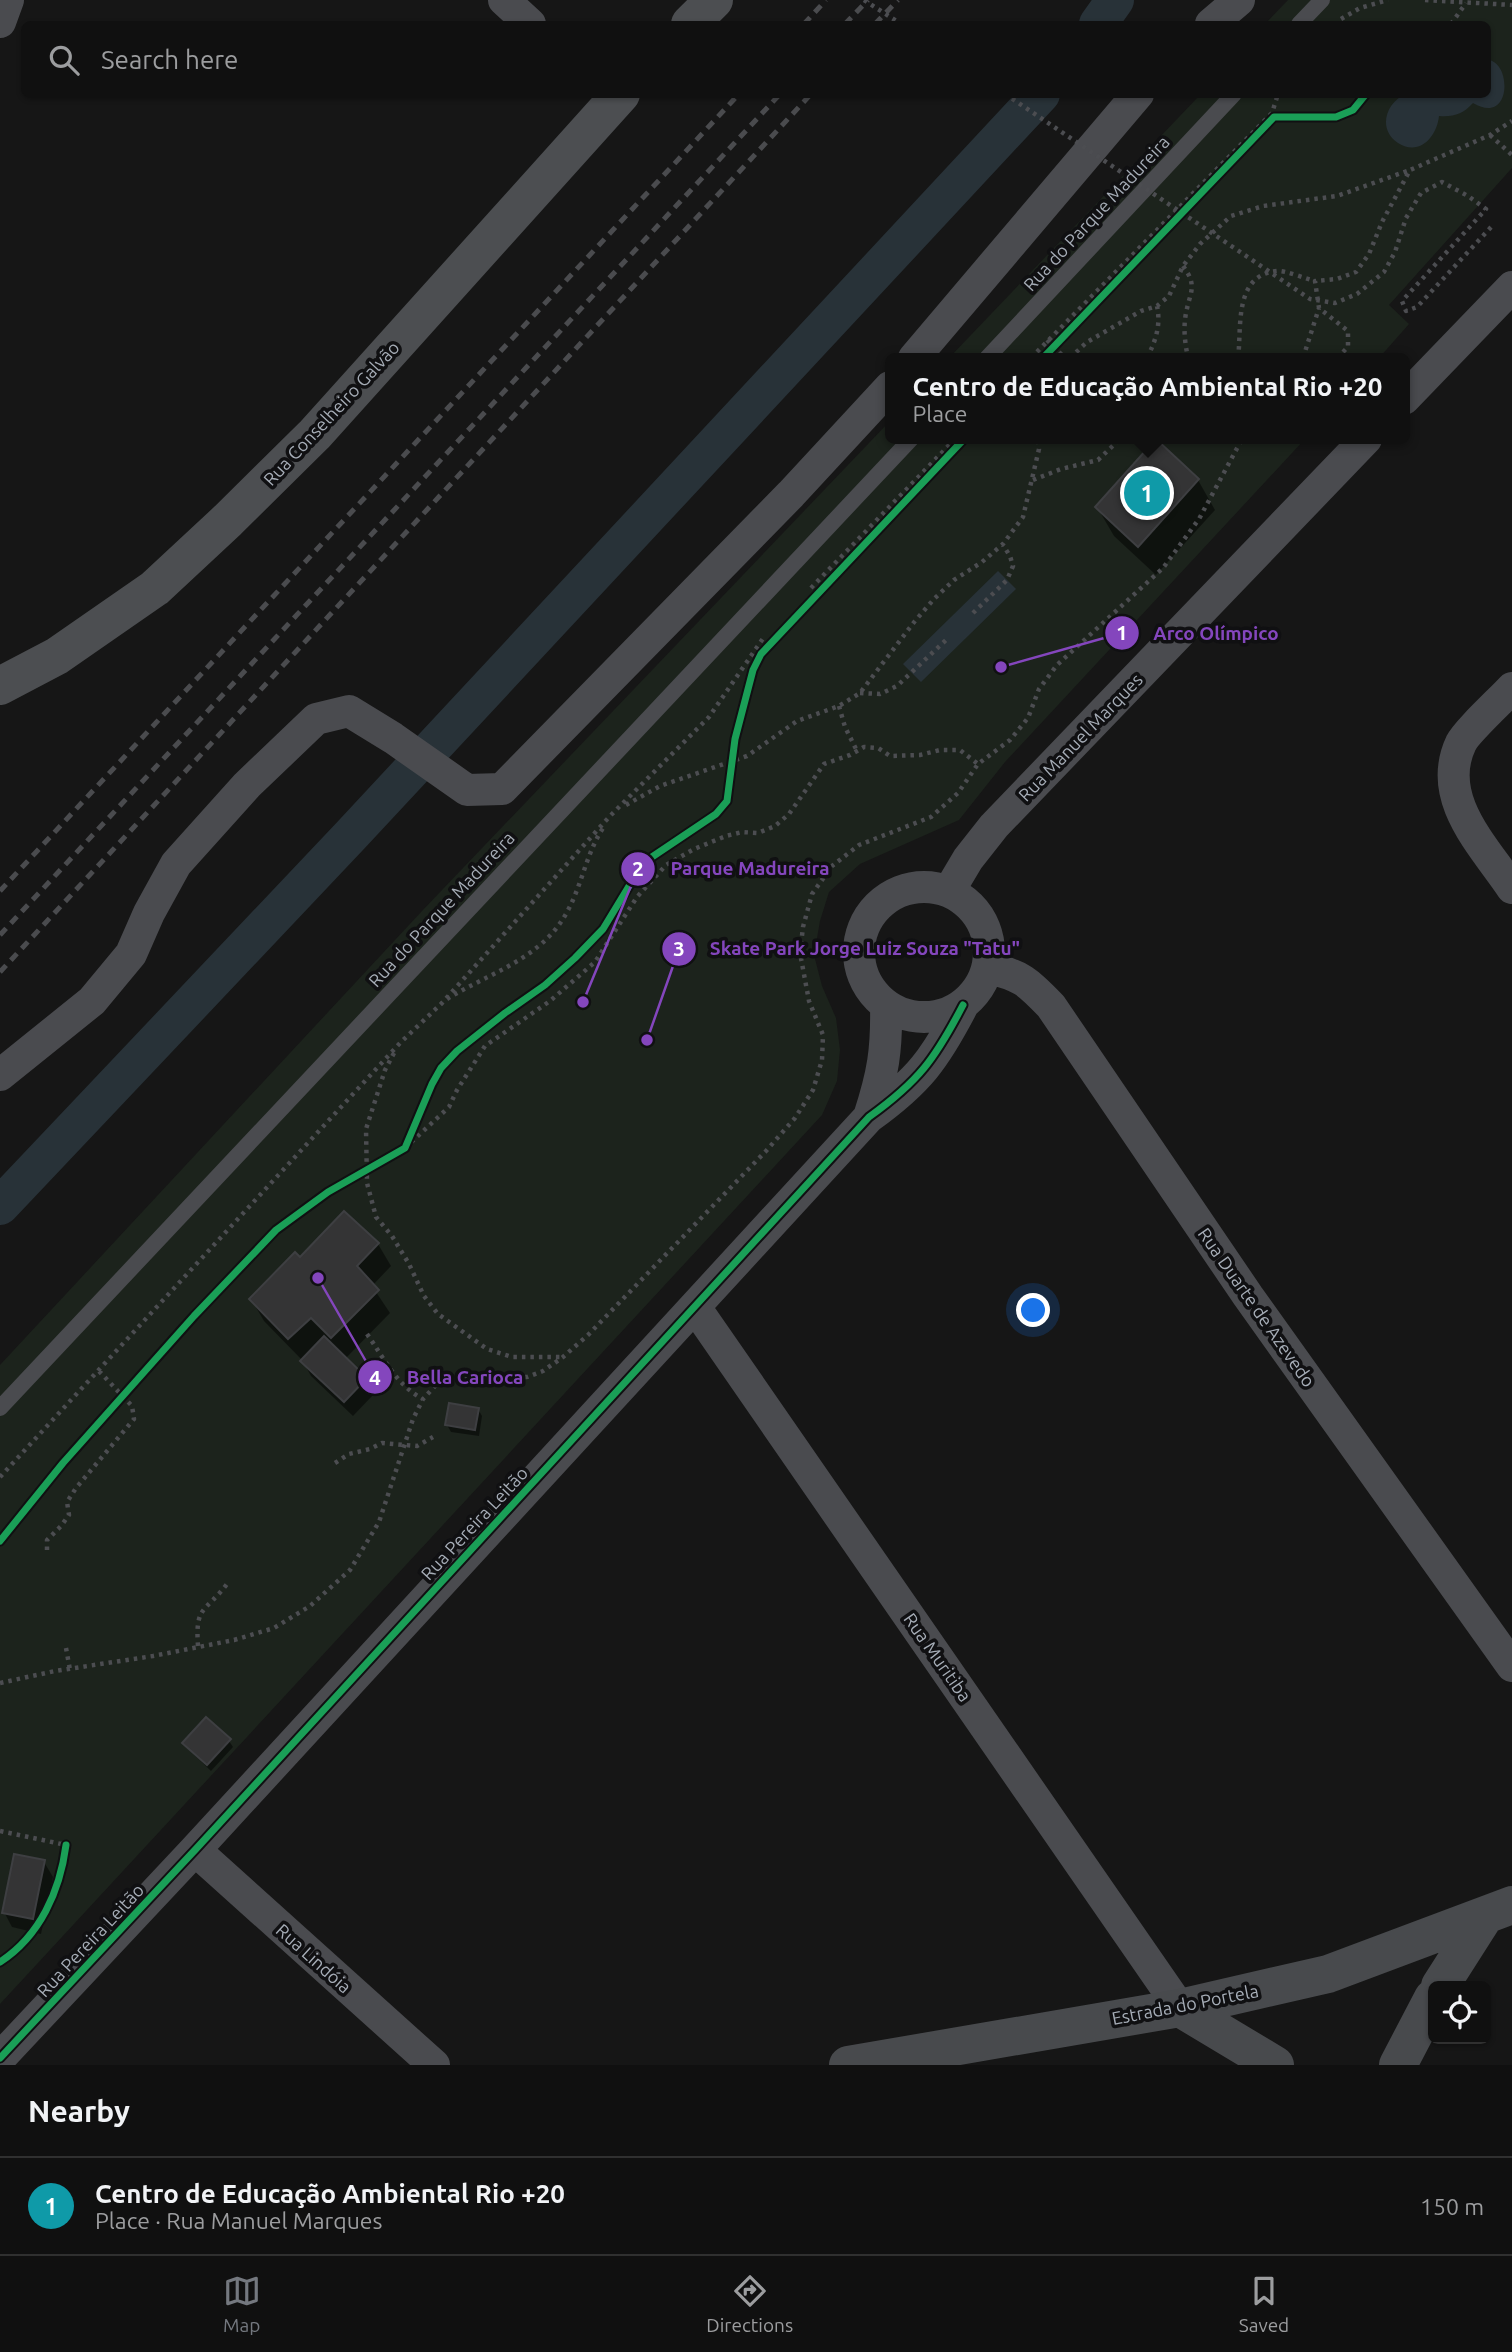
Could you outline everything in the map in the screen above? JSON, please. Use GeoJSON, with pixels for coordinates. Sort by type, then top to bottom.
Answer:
{"type":"FeatureCollection","features":[{"type":"Feature","properties":{"kind":"main road"},"geometry":{"type":"LineString","coordinates":[[693,21],[714,0]]}},
{"type":"Feature","properties":{"kind":"main road","name":"Rua Conselheiro Galvão"},"geometry":{"type":"LineString","coordinates":[[0,686],[57,656],[155,588],[228,520],[315,434],[611,98]]}},
{"type":"Feature","properties":{"kind":"main road"},"geometry":{"type":"LineString","coordinates":[[1444,1981],[1498,1911]]}},
{"type":"Feature","properties":{"kind":"main road","name":"Estrada do Portela"},"geometry":{"type":"LineString","coordinates":[[848,2065],[975,2041],[1180,2008],[1328,1974],[1498,1911]]}},
{"type":"Feature","properties":{"kind":"main road"},"geometry":{"type":"LineString","coordinates":[[1180,2008],[1275,2065]]}},
{"type":"Feature","properties":{"kind":"main road"},"geometry":{"type":"LineString","coordinates":[[1398,2065],[1428,2008]]}},
{"type":"Feature","properties":{"kind":"street"},"geometry":{"type":"LineString","coordinates":[[0,22],[8,0]]}},
{"type":"Feature","properties":{"kind":"street"},"geometry":{"type":"LineString","coordinates":[[504,0],[527,21]]}},
{"type":"Feature","properties":{"kind":"street"},"geometry":{"type":"LineString","coordinates":[[1214,21],[1239,0]]}},
{"type":"Feature","properties":{"kind":"street"},"geometry":{"type":"LineString","coordinates":[[918,353],[1135,98]]}},
{"type":"Feature","properties":{"kind":"street"},"geometry":{"type":"LineString","coordinates":[[1410,393],[1512,287]]}},
{"type":"Feature","properties":{"kind":"street"},"geometry":{"type":"LineString","coordinates":[[0,1075],[92,1001],[131,954],[149,913],[176,864],[247,785],[316,719],[349,711],[467,790],[502,789],[791,494],[885,392]]}},
{"type":"Feature","properties":{"kind":"street","name":"Rua Manuel Marques"},"geometry":{"type":"LineString","coordinates":[[949,891],[968,859],[994,826],[1361,444]]}},
{"type":"Feature","properties":{"kind":"street"},"geometry":{"type":"LineString","coordinates":[[1512,688],[1461,742],[1452,776],[1458,809],[1512,888]]}},
{"type":"Feature","properties":{"kind":"street"},"geometry":{"type":"LineString","coordinates":[[929,887],[949,891],[965,901],[978,914],[990,949],[988,968],[979,989],[963,1005],[945,1015],[925,1018],[904,1015],[886,1005],[871,991],[861,972],[859,951],[863,930],[873,911],[888,897],[907,888],[929,887]]}},
{"type":"Feature","properties":{"kind":"street","name":"Rua Duarte de Azevedo"},"geometry":{"type":"LineString","coordinates":[[988,968],[1015,974],[1032,986],[1051,1006],[1248,1296],[1512,1666]]}},
{"type":"Feature","properties":{"kind":"street","name":"Rua Pereira Leitão"},"geometry":{"type":"LineString","coordinates":[[869,1117],[882,1076],[887,1041],[886,1005]]}},
{"type":"Feature","properties":{"kind":"street","name":"Rua Pereira Leitão"},"geometry":{"type":"LineString","coordinates":[[0,2058],[195,1850],[869,1117],[900,1094],[930,1063],[963,1005]]}},
{"type":"Feature","properties":{"kind":"street","name":"Rua Muritiba"},"geometry":{"type":"LineString","coordinates":[[695,1307],[1180,2008]]}},
{"type":"Feature","properties":{"kind":"street","name":"Rua Lindóia"},"geometry":{"type":"LineString","coordinates":[[195,1850],[434,2065]]}},
{"type":"Feature","properties":{"kind":"lane"},"geometry":{"type":"LineString","coordinates":[[1302,21],[1322,0]]}},
{"type":"Feature","properties":{"kind":"lane","name":"Rua do Parque Madureira"},"geometry":{"type":"LineString","coordinates":[[992,353],[1230,98]]}},
{"type":"Feature","properties":{"kind":"lane","name":"Rua do Parque Madureira"},"geometry":{"type":"LineString","coordinates":[[0,1408],[906,444]]}},
{"type":"Feature","properties":{"kind":"path"},"geometry":{"type":"LineString","coordinates":[[864,0],[896,21]]}},
{"type":"Feature","properties":{"kind":"path"},"geometry":{"type":"LineString","coordinates":[[1340,21],[1360,8],[1388,0]]}},
{"type":"Feature","properties":{"kind":"path"},"geometry":{"type":"LineString","coordinates":[[1425,0],[1512,5]]}},
{"type":"Feature","properties":{"kind":"path"},"geometry":{"type":"LineString","coordinates":[[1453,21],[1466,2]]}},
{"type":"Feature","properties":{"kind":"path"},"geometry":{"type":"LineString","coordinates":[[1011,98],[1310,299],[1335,303],[1357,294],[1384,272],[1395,252],[1406,219],[1421,194],[1442,182],[1486,209],[1402,301],[1406,311],[1417,307],[1493,225]]}},
{"type":"Feature","properties":{"kind":"path"},"geometry":{"type":"LineString","coordinates":[[1035,353],[1272,113],[1277,98]]}},
{"type":"Feature","properties":{"kind":"path"},"geometry":{"type":"LineString","coordinates":[[1048,353],[1274,117]]}},
{"type":"Feature","properties":{"kind":"path"},"geometry":{"type":"LineString","coordinates":[[1074,353],[1094,338],[1157,306],[1169,296],[1182,266],[1200,244],[1231,216],[1263,206],[1337,196],[1410,170],[1490,135],[1512,121]]}},
{"type":"Feature","properties":{"kind":"path"},"geometry":{"type":"LineString","coordinates":[[1490,135],[1512,155]]}},
{"type":"Feature","properties":{"kind":"path"},"geometry":{"type":"LineString","coordinates":[[1238,353],[1238,330],[1248,288],[1261,277],[1279,270],[1315,281],[1337,279],[1356,272],[1369,254],[1382,222],[1410,170]]}},
{"type":"Feature","properties":{"kind":"path"},"geometry":{"type":"LineString","coordinates":[[1182,266],[1192,278],[1192,295],[1186,313],[1184,340],[1187,353]]}},
{"type":"Feature","properties":{"kind":"path"},"geometry":{"type":"LineString","coordinates":[[1305,353],[1319,308],[1315,281]]}},
{"type":"Feature","properties":{"kind":"path"},"geometry":{"type":"LineString","coordinates":[[1149,353],[1157,337],[1160,318],[1157,306]]}},
{"type":"Feature","properties":{"kind":"path"},"geometry":{"type":"LineString","coordinates":[[1319,308],[1348,331],[1348,346],[1342,353]]}},
{"type":"Feature","properties":{"kind":"path"},"geometry":{"type":"LineString","coordinates":[[1047,340],[1061,353]]}},
{"type":"Feature","properties":{"kind":"path"},"geometry":{"type":"LineString","coordinates":[[802,598],[950,444]]}},
{"type":"Feature","properties":{"kind":"path"},"geometry":{"type":"LineString","coordinates":[[811,598],[959,444]]}},
{"type":"Feature","properties":{"kind":"path"},"geometry":{"type":"LineString","coordinates":[[442,1003],[475,982],[508,969],[541,944],[567,913],[592,845],[610,816],[635,798],[660,786],[732,766],[797,721],[839,706],[860,693],[934,599],[954,580],[1003,544],[1023,517],[1038,444]]}},
{"type":"Feature","properties":{"kind":"path"},"geometry":{"type":"LineString","coordinates":[[1033,480],[1061,469],[1098,460],[1115,444]]}},
{"type":"Feature","properties":{"kind":"path"},"geometry":{"type":"LineString","coordinates":[[0,1683],[234,1640],[274,1628],[310,1606],[350,1570],[379,1522],[413,1419],[423,1399],[436,1385],[456,1379],[527,1377],[543,1371],[564,1357],[588,1335],[766,1151],[795,1118],[813,1090],[822,1060],[823,1035],[809,1000],[800,953],[803,927],[812,894],[832,866],[859,845],[932,817],[958,793],[978,764],[1010,740],[1028,718],[1040,689],[1057,665],[1163,568],[1199,519],[1239,444]]}},
{"type":"Feature","properties":{"kind":"path"},"geometry":{"type":"LineString","coordinates":[[973,613],[1007,580],[1013,566],[1003,544]]}},
{"type":"Feature","properties":{"kind":"path"},"geometry":{"type":"LineString","coordinates":[[0,1477],[400,1043],[442,1003],[610,816],[655,774],[709,717],[764,638],[774,628]]}},
{"type":"Feature","properties":{"kind":"path"},"geometry":{"type":"LineString","coordinates":[[757,662],[774,638]]}},
{"type":"Feature","properties":{"kind":"path"},"geometry":{"type":"LineString","coordinates":[[860,693],[880,694],[897,686],[946,640]]}},
{"type":"Feature","properties":{"kind":"path"},"geometry":{"type":"LineString","coordinates":[[839,706],[845,727],[857,751]]}},
{"type":"Feature","properties":{"kind":"path"},"geometry":{"type":"LineString","coordinates":[[397,1153],[449,1107],[485,1046],[550,1001],[596,962],[637,897],[666,865],[694,849],[726,836],[742,832],[758,833],[775,826],[789,814],[824,764],[864,747],[878,748],[890,756],[960,750],[978,764]]}},
{"type":"Feature","properties":{"kind":"path"},"geometry":{"type":"LineString","coordinates":[[732,766],[734,750]]}},
{"type":"Feature","properties":{"kind":"path"},"geometry":{"type":"LineString","coordinates":[[400,1043],[385,1070],[366,1129],[367,1183],[376,1217],[410,1264],[424,1296],[438,1314],[487,1349],[512,1357],[564,1357]]}},
{"type":"Feature","properties":{"kind":"path"},"geometry":{"type":"LineString","coordinates":[[405,1148],[413,1130]]}},
{"type":"Feature","properties":{"kind":"path"},"geometry":{"type":"LineString","coordinates":[[356,1175],[376,1165]]}},
{"type":"Feature","properties":{"kind":"path"},"geometry":{"type":"LineString","coordinates":[[368,1334],[396,1377],[409,1392],[423,1399]]}},
{"type":"Feature","properties":{"kind":"path"},"geometry":{"type":"LineString","coordinates":[[47,1550],[47,1540],[69,1515],[67,1502],[76,1488],[134,1419],[132,1406],[98,1370]]}},
{"type":"Feature","properties":{"kind":"path"},"geometry":{"type":"LineString","coordinates":[[115,1405],[132,1385]]}},
{"type":"Feature","properties":{"kind":"path"},"geometry":{"type":"LineString","coordinates":[[335,1463],[349,1454],[382,1443],[417,1446],[433,1437]]}},
{"type":"Feature","properties":{"kind":"path"},"geometry":{"type":"LineString","coordinates":[[198,1646],[196,1623],[204,1607],[217,1597],[227,1584]]}},
{"type":"Feature","properties":{"kind":"path"},"geometry":{"type":"LineString","coordinates":[[66,1648],[70,1670]]}},
{"type":"Feature","properties":{"kind":"path"},"geometry":{"type":"LineString","coordinates":[[0,1831],[66,1845],[65,1855]]}},
{"type":"Feature","properties":{"kind":"shaded area"},"geometry":{"type":"Polygon","coordinates":[[[1288,0],[1512,0],[1512,168],[1389,305],[1409,324],[1383,353],[954,353],[1197,98],[1491,98],[1491,21],[1268,21],[1288,0]]]}},
{"type":"Feature","properties":{"kind":"shaded area"},"geometry":{"type":"Polygon","coordinates":[[[1491,61],[1496,63],[1504,81],[1501,100],[1495,106],[1486,108],[1473,103],[1458,114],[1439,116],[1431,137],[1413,148],[1398,143],[1388,131],[1387,116],[1393,103],[1399,98],[1491,98],[1491,61]]]}},
{"type":"Feature","properties":{"kind":"shaded area"},"geometry":{"type":"Polygon","coordinates":[[[885,426],[885,444],[1300,444],[1005,762],[959,820],[860,864],[829,892],[814,955],[822,986],[836,1018],[840,1050],[837,1081],[822,1115],[0,2004],[0,1365],[422,911],[885,426]]]}},
{"type":"Feature","properties":{"kind":"shaded area"},"geometry":{"type":"Polygon","coordinates":[[[998,571],[1016,589],[921,682],[903,664],[998,571]]]}},
{"type":"Feature","properties":{"kind":"building"},"geometry":{"type":"Polygon","coordinates":[[[1152,444],[1161,444],[1199,479],[1138,547],[1095,507],[1152,444]]]}},
{"type":"Feature","properties":{"kind":"building"},"geometry":{"type":"Polygon","coordinates":[[[344,1211],[379,1243],[357,1266],[379,1290],[331,1338],[311,1318],[288,1339],[249,1299],[295,1252],[300,1257],[344,1211]]]}},
{"type":"Feature","properties":{"kind":"building"},"geometry":{"type":"Polygon","coordinates":[[[324,1336],[367,1378],[344,1402],[300,1361],[324,1336]]]}},
{"type":"Feature","properties":{"kind":"building"},"geometry":{"type":"Polygon","coordinates":[[[449,1403],[479,1408],[475,1430],[445,1425],[449,1403]]]}},
{"type":"Feature","properties":{"kind":"building"},"geometry":{"type":"Polygon","coordinates":[[[206,1717],[231,1739],[207,1765],[182,1743],[206,1717]]]}},
{"type":"Feature","properties":{"kind":"building"},"geometry":{"type":"Polygon","coordinates":[[[14,1854],[45,1860],[33,1919],[2,1913],[14,1854]]]}},
{"type":"Feature","properties":{"kind":"waterway"},"geometry":{"type":"LineString","coordinates":[[1100,21],[1115,0]]}},
{"type":"Feature","properties":{"kind":"waterway"},"geometry":{"type":"LineString","coordinates":[[0,1206],[352,834],[1037,98]]}},
{"type":"Feature","properties":{"kind":"railway"},"geometry":{"type":"LineString","coordinates":[[807,21],[826,0]]}},
{"type":"Feature","properties":{"kind":"railway"},"geometry":{"type":"LineString","coordinates":[[848,21],[868,0]]}},
{"type":"Feature","properties":{"kind":"railway"},"geometry":{"type":"LineString","coordinates":[[878,21],[898,0]]}},
{"type":"Feature","properties":{"kind":"railway"},"geometry":{"type":"LineString","coordinates":[[0,891],[735,98]]}},
{"type":"Feature","properties":{"kind":"railway"},"geometry":{"type":"LineString","coordinates":[[0,935],[776,98]]}},
{"type":"Feature","properties":{"kind":"railway"},"geometry":{"type":"LineString","coordinates":[[0,972],[807,98]]}},
{"type":"Feature","properties":{"kind":"cycle path"},"geometry":{"type":"LineString","coordinates":[[1048,353],[1274,117],[1336,117],[1353,110],[1363,98]]}},
{"type":"Feature","properties":{"kind":"cycle path"},"geometry":{"type":"LineString","coordinates":[[0,1541],[63,1463],[194,1316],[276,1230],[328,1192],[405,1148],[441,1068],[457,1051],[545,985],[575,958],[603,929],[643,863],[716,814],[727,801],[735,739],[753,670],[761,654],[959,444]]}},
{"type":"Feature","properties":{"kind":"cycle path"},"geometry":{"type":"LineString","coordinates":[[0,2058],[195,1850],[869,1117],[901,1092],[924,1068],[944,1040],[963,1005]]}},
{"type":"Feature","properties":{"kind":"cycle path"},"geometry":{"type":"LineString","coordinates":[[0,1962],[26,1939],[46,1911],[59,1879],[66,1845]]}},
{"type":"Feature","properties":{"kind":"place","name":"Centro de Educação Ambiental Rio +20"},"geometry":{"type":"Point","coordinates":[1147,493]}},
{"type":"Feature","properties":{"kind":"place","name":"Arco Olímpico"},"geometry":{"type":"Point","coordinates":[1001,667]}},
{"type":"Feature","properties":{"kind":"place","name":"Parque Madureira"},"geometry":{"type":"Point","coordinates":[583,1002]}},
{"type":"Feature","properties":{"kind":"place","name":"Skate Park Jorge Luiz Souza \"Tatu\""},"geometry":{"type":"Point","coordinates":[647,1040]}},
{"type":"Feature","properties":{"kind":"place","name":"Bella Carioca"},"geometry":{"type":"Point","coordinates":[318,1278]}}]}
